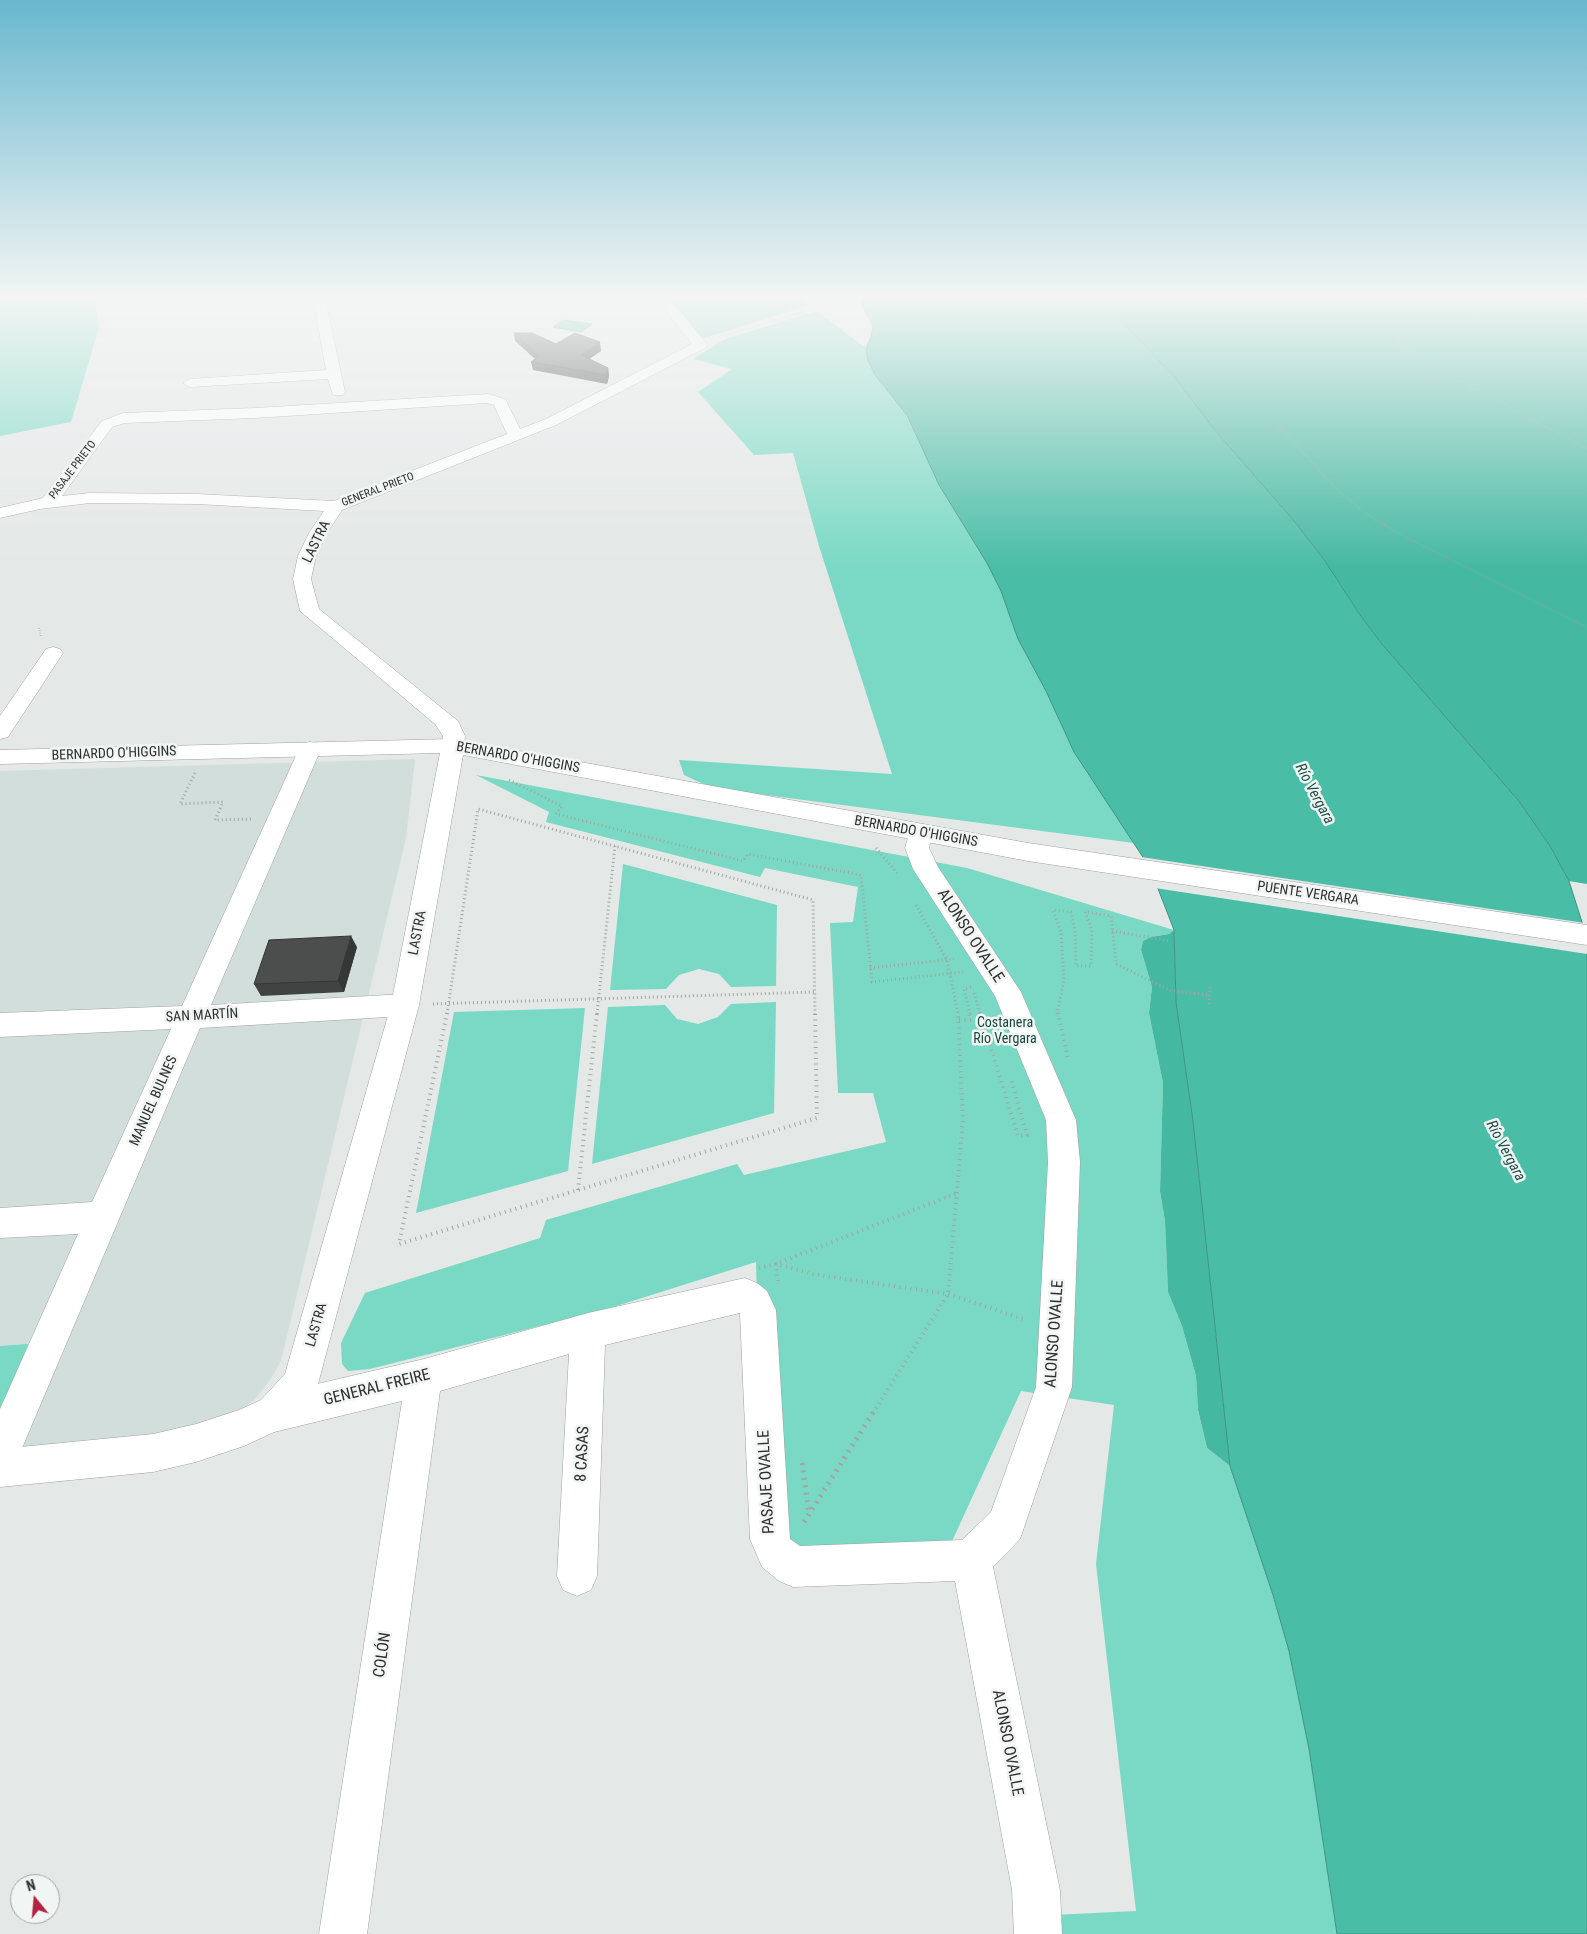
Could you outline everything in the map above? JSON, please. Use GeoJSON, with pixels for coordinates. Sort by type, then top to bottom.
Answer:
{"type":"FeatureCollection","features":[{"type":"Feature","properties":{"kind":"street"},"geometry":{"type":"LineString","coordinates":[[337,388],[342,408]]}},
{"type":"Feature","properties":{"kind":"street","name":"GENERAL PRIETO"},"geometry":{"type":"LineString","coordinates":[[0,513],[49,502],[90,498],[151,498],[336,506],[551,422],[618,388]]}},
{"type":"Feature","properties":{"kind":"street","name":"PASAJE PRIETO"},"geometry":{"type":"LineString","coordinates":[[49,502],[107,424],[116,420],[491,398],[500,402],[516,436]]}},
{"type":"Feature","properties":{"kind":"street","name":"LASTRA"},"geometry":{"type":"LineString","coordinates":[[274,1413],[300,1384],[404,1005],[454,736],[450,726],[444,719],[310,611],[302,579],[307,556],[318,533],[336,506]]}},
{"type":"Feature","properties":{"kind":"street"},"geometry":{"type":"LineString","coordinates":[[0,732],[53,652]]}},
{"type":"Feature","properties":{"kind":"street","name":"BERNARDO O'HIGGINS"},"geometry":{"type":"LineString","coordinates":[[0,757],[453,746],[1028,852]]}},
{"type":"Feature","properties":{"kind":"street","name":"MANUEL BULNES"},"geometry":{"type":"LineString","coordinates":[[0,1454],[102,1217],[310,749]]}},
{"type":"Feature","properties":{"kind":"street","name":"ALONSO OVALLE"},"geometry":{"type":"LineString","coordinates":[[920,833],[917,848],[926,869],[1007,992],[1062,1120],[1064,1162],[1054,1387],[1006,1525],[972,1560],[1036,1890],[1038,1934]]}},
{"type":"Feature","properties":{"kind":"street","name":"PUENTE VERGARA"},"geometry":{"type":"LineString","coordinates":[[1028,852],[1587,935]]}},
{"type":"Feature","properties":{"kind":"street","name":"SAN MARTÍN"},"geometry":{"type":"LineString","coordinates":[[0,1025],[404,1005]]}},
{"type":"Feature","properties":{"kind":"street"},"geometry":{"type":"LineString","coordinates":[[0,1223],[102,1217]]}},
{"type":"Feature","properties":{"kind":"street","name":"GENERAL FREIRE"},"geometry":{"type":"LineString","coordinates":[[0,1468],[153,1453],[196,1443],[244,1428],[274,1413],[424,1377],[588,1332],[741,1295],[752,1300]]}},
{"type":"Feature","properties":{"kind":"street","name":"PASAJE OVALLE"},"geometry":{"type":"LineString","coordinates":[[752,1300],[758,1310],[770,1539],[781,1559]]}},
{"type":"Feature","properties":{"kind":"street","name":"8 CASAS"},"geometry":{"type":"LineString","coordinates":[[577,1576],[588,1332]]}},
{"type":"Feature","properties":{"kind":"street","name":"COLÓN"},"geometry":{"type":"LineString","coordinates":[[343,1934],[424,1377]]}},
{"type":"Feature","properties":{"kind":"street"},"geometry":{"type":"LineString","coordinates":[[781,1559],[793,1567],[972,1560]]}},
{"type":"Feature","properties":{"kind":"path"},"geometry":{"type":"LineString","coordinates":[[1474,388],[1587,449]]}},
{"type":"Feature","properties":{"kind":"path"},"geometry":{"type":"LineString","coordinates":[[1279,426],[1338,491],[1372,517],[1411,540],[1587,627]]}},
{"type":"Feature","properties":{"kind":"path"},"geometry":{"type":"LineString","coordinates":[[206,751],[180,804],[223,802],[215,820],[280,818]]}},
{"type":"Feature","properties":{"kind":"path"},"geometry":{"type":"LineString","coordinates":[[503,777],[562,806],[556,814],[743,861],[748,854],[861,876],[872,982],[949,974]]}},
{"type":"Feature","properties":{"kind":"path"},"geometry":{"type":"LineString","coordinates":[[478,809],[813,900],[815,992],[817,1118],[399,1244],[449,1003],[478,809]]}},
{"type":"Feature","properties":{"kind":"path"},"geometry":{"type":"LineString","coordinates":[[854,821],[903,881]]}},
{"type":"Feature","properties":{"kind":"path"},"geometry":{"type":"LineString","coordinates":[[578,1190],[615,846]]}},
{"type":"Feature","properties":{"kind":"path"},"geometry":{"type":"LineString","coordinates":[[781,1559],[948,1294],[963,1120],[959,1020],[946,960],[912,897]]}},
{"type":"Feature","properties":{"kind":"path"},"geometry":{"type":"LineString","coordinates":[[1043,1073],[1071,1073],[1057,1016],[1064,981],[1061,932],[1052,910],[1071,912],[1075,930],[1076,966],[1091,966],[1092,930],[1085,912],[1110,916],[1116,964],[1172,991],[1210,995]]}},
{"type":"Feature","properties":{"kind":"path"},"geometry":{"type":"LineString","coordinates":[[1112,931],[1171,940]]}},
{"type":"Feature","properties":{"kind":"path"},"geometry":{"type":"LineString","coordinates":[[870,968],[946,960]]}},
{"type":"Feature","properties":{"kind":"path"},"geometry":{"type":"LineString","coordinates":[[959,1020],[971,1020],[964,989],[972,987],[1018,1136]]}},
{"type":"Feature","properties":{"kind":"path"},"geometry":{"type":"LineString","coordinates":[[1209,1004],[1210,987]]}},
{"type":"Feature","properties":{"kind":"path"},"geometry":{"type":"LineString","coordinates":[[404,1005],[815,992]]}},
{"type":"Feature","properties":{"kind":"path"},"geometry":{"type":"LineString","coordinates":[[776,1264],[812,1274],[948,1294],[1056,1330]]}},
{"type":"Feature","properties":{"kind":"shaded area"},"geometry":{"type":"Polygon","coordinates":[[[1183,388],[1587,388],[1587,884],[1569,881],[1550,846],[1518,800],[1381,643],[1360,615],[1325,561],[1295,522],[1218,434],[1183,388]]]}},
{"type":"Feature","properties":{"kind":"shaded area"},"geometry":{"type":"Polygon","coordinates":[[[415,759],[406,838],[281,1361],[270,1380],[256,1398],[218,1426],[0,1453],[0,771],[415,759]]]}},
{"type":"Feature","properties":{"kind":"shaded area"},"geometry":{"type":"Polygon","coordinates":[[[1174,930],[1176,1002],[1193,1121],[1230,1466],[1207,1448],[1198,1410],[1196,1376],[1182,1326],[1168,1292],[1165,1221],[1160,1191],[1163,1083],[1149,1013],[1152,987],[1141,950],[1143,941],[1151,937],[1169,934],[1174,930]]]}},
{"type":"Feature","properties":{"kind":"green space"},"geometry":{"type":"Polygon","coordinates":[[[0,388],[81,388],[71,422],[0,436],[0,388]]]}},
{"type":"Feature","properties":{"kind":"green space"},"geometry":{"type":"Polygon","coordinates":[[[704,388],[886,388],[907,415],[939,485],[987,563],[1001,591],[1018,639],[1046,691],[1074,752],[1134,843],[712,788],[684,775],[679,760],[892,774],[819,546],[793,453],[754,455],[698,392],[704,388]]]}},
{"type":"Feature","properties":{"kind":"green space","name":"Costanera Río Vergara"},"geometry":{"type":"Polygon","coordinates":[[[476,775],[967,868],[1174,930],[1169,934],[1151,937],[1143,941],[1141,950],[1152,987],[1149,1013],[1163,1083],[1160,1191],[1165,1221],[1168,1292],[1182,1326],[1196,1376],[1198,1411],[1207,1448],[1230,1466],[1273,1595],[1289,1650],[1309,1749],[1337,1934],[1054,1934],[1053,1915],[1136,1911],[1096,1564],[1114,1405],[1021,1391],[948,1550],[792,1546],[762,1480],[756,1262],[607,1309],[370,1369],[348,1371],[342,1364],[341,1343],[365,1293],[540,1238],[546,1220],[737,1164],[744,1175],[886,1142],[873,1093],[838,1093],[830,923],[853,922],[858,887],[765,868],[760,877],[546,822],[549,812],[476,775]]]}},
{"type":"Feature","properties":{"kind":"green space"},"geometry":{"type":"Polygon","coordinates":[[[623,864],[777,905],[776,986],[731,987],[719,974],[699,969],[679,975],[666,989],[610,990],[623,864]]]}},
{"type":"Feature","properties":{"kind":"green space"},"geometry":{"type":"Polygon","coordinates":[[[776,1002],[774,1113],[592,1164],[608,1007],[665,1005],[677,1019],[698,1024],[718,1017],[731,1004],[776,1002]]]}},
{"type":"Feature","properties":{"kind":"green space"},"geometry":{"type":"Polygon","coordinates":[[[585,1008],[568,1171],[416,1213],[454,1012],[585,1008]]]}},
{"type":"Feature","properties":{"kind":"green space"},"geometry":{"type":"Polygon","coordinates":[[[28,1344],[0,1414],[0,1346],[28,1344]]]}},
{"type":"Feature","properties":{"kind":"water","name":"Río Vergara"},"geometry":{"type":"Polygon","coordinates":[[[886,388],[1183,388],[1218,434],[1295,522],[1325,561],[1360,615],[1381,643],[1518,800],[1550,846],[1569,881],[1587,938],[1587,1934],[1337,1934],[1309,1749],[1289,1651],[1273,1595],[1230,1466],[1193,1121],[1176,1002],[1174,930],[1150,868],[1074,752],[1046,691],[1018,639],[1001,591],[987,563],[939,485],[907,415],[886,388]]]}},
{"type":"Feature","properties":{"kind":"pier"},"geometry":{"type":"Polygon","coordinates":[[[1141,857],[1585,923],[1587,954],[1155,888],[1141,857]]]}},
{"type":"Feature","properties":{"kind":"building"},"geometry":{"type":"Polygon","coordinates":[[[351,936],[338,981],[254,984],[269,940],[351,936]]]}}]}
